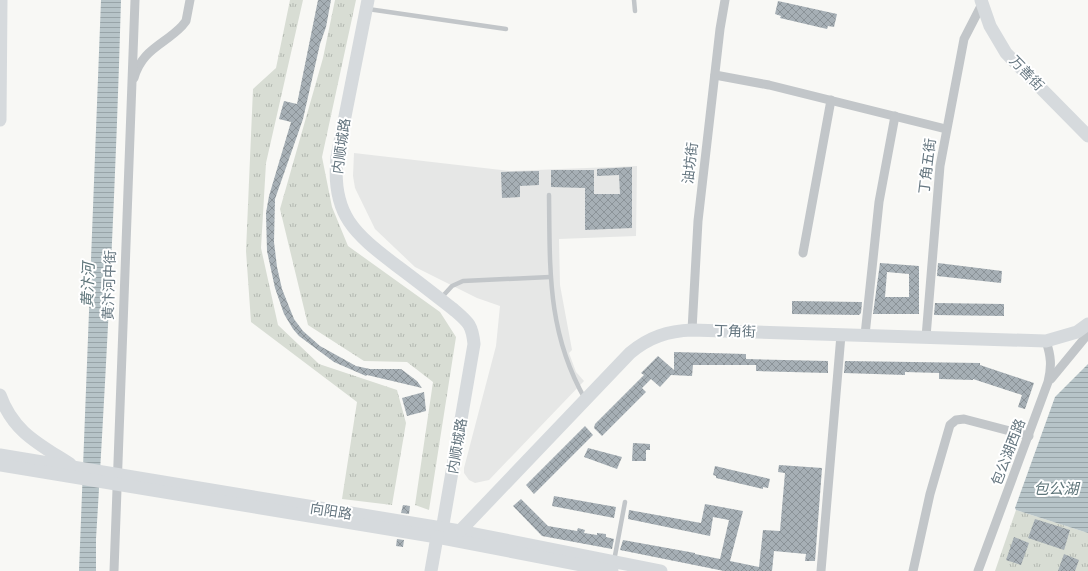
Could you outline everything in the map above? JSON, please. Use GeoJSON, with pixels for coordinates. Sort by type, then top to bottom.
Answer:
{"type":"FeatureCollection","features":[{"type":"Feature","properties":{"kind":"street"},"geometry":{"type":"LineString","coordinates":[[0,120],[1,0]]}},
{"type":"Feature","properties":{"kind":"street","name":"黄汴河中街"},"geometry":{"type":"LineString","coordinates":[[114,571],[112,479],[135,0]]}},
{"type":"Feature","properties":{"kind":"street"},"geometry":{"type":"LineString","coordinates":[[131,91],[141,62],[158,44],[176,32],[186,21],[190,0]]}},
{"type":"Feature","properties":{"kind":"street","name":"油坊街"},"geometry":{"type":"LineString","coordinates":[[692,330],[698,221],[725,0]]}},
{"type":"Feature","properties":{"kind":"street","name":"丁角五街"},"geometry":{"type":"LineString","coordinates":[[926,337],[940,166],[946,128],[964,39],[982,2]]}},
{"type":"Feature","properties":{"kind":"street","name":"万善街"},"geometry":{"type":"LineString","coordinates":[[982,2],[990,26],[1006,53],[1088,136]]}},
{"type":"Feature","properties":{"kind":"street","name":"内顺城路"},"geometry":{"type":"LineString","coordinates":[[367,4],[337,157],[336,178],[338,194],[350,222],[364,240],[466,321],[472,330],[474,344],[431,571]]}},
{"type":"Feature","properties":{"kind":"street"},"geometry":{"type":"LineString","coordinates":[[715,75],[769,85],[946,128]]}},
{"type":"Feature","properties":{"kind":"street"},"geometry":{"type":"LineString","coordinates":[[803,253],[831,100]]}},
{"type":"Feature","properties":{"kind":"street"},"geometry":{"type":"LineString","coordinates":[[865,336],[879,202],[895,116]]}},
{"type":"Feature","properties":{"kind":"street","name":"丁角街"},"geometry":{"type":"LineString","coordinates":[[460,531],[638,346],[658,335],[692,330],[1046,341],[1077,332],[1088,324]]}},
{"type":"Feature","properties":{"kind":"street"},"geometry":{"type":"LineString","coordinates":[[1048,382],[1088,334]]}},
{"type":"Feature","properties":{"kind":"street"},"geometry":{"type":"LineString","coordinates":[[821,571],[841,335]]}},
{"type":"Feature","properties":{"kind":"street","name":"包公湖西路"},"geometry":{"type":"LineString","coordinates":[[978,571],[1048,382],[1052,368],[1046,341]]}},
{"type":"Feature","properties":{"kind":"street"},"geometry":{"type":"LineString","coordinates":[[0,395],[5,409],[16,426],[76,473]]}},
{"type":"Feature","properties":{"kind":"street"},"geometry":{"type":"LineString","coordinates":[[913,571],[930,494],[950,425],[956,420],[964,419],[1029,436]]}},
{"type":"Feature","properties":{"kind":"street","name":"向阳路"},"geometry":{"type":"LineString","coordinates":[[0,455],[76,473]]}},
{"type":"Feature","properties":{"kind":"street","name":"向阳路"},"geometry":{"type":"LineString","coordinates":[[0,465],[76,473],[438,533],[571,567],[613,566]]}},
{"type":"Feature","properties":{"kind":"street","name":"向阳路"},"geometry":{"type":"LineString","coordinates":[[438,533],[460,531],[613,566],[661,571]]}},
{"type":"Feature","properties":{"kind":"lane"},"geometry":{"type":"LineString","coordinates":[[634,0],[635,11]]}},
{"type":"Feature","properties":{"kind":"lane"},"geometry":{"type":"LineString","coordinates":[[367,4],[506,28]]}},
{"type":"Feature","properties":{"kind":"lane"},"geometry":{"type":"LineString","coordinates":[[549,195],[550,277],[556,323],[570,369],[585,400]]}},
{"type":"Feature","properties":{"kind":"lane"},"geometry":{"type":"LineString","coordinates":[[440,299],[452,286],[462,281],[550,277]]}},
{"type":"Feature","properties":{"kind":"lane"},"geometry":{"type":"LineString","coordinates":[[613,566],[625,502]]}},
{"type":"Feature","properties":{"kind":"shaded area"},"geometry":{"type":"Polygon","coordinates":[[[354,153],[511,171],[637,166],[636,236],[559,239],[560,285],[572,350],[569,353],[576,372],[584,381],[489,480],[475,483],[469,480],[464,473],[464,468],[496,346],[500,306],[477,298],[415,267],[375,229],[355,188],[353,176],[354,153]]]}},
{"type":"Feature","properties":{"kind":"green space"},"geometry":{"type":"Polygon","coordinates":[[[290,0],[303,0],[266,163],[261,248],[278,325],[319,364],[397,390],[406,423],[392,505],[342,499],[357,402],[251,322],[246,251],[253,89],[276,68],[290,0]]]}},
{"type":"Feature","properties":{"kind":"green space"},"geometry":{"type":"Polygon","coordinates":[[[335,0],[356,0],[322,157],[332,207],[348,246],[440,312],[456,337],[429,510],[415,505],[433,382],[407,362],[364,361],[308,325],[280,209],[323,58],[335,0]]]}},
{"type":"Feature","properties":{"kind":"green space"},"geometry":{"type":"Polygon","coordinates":[[[1016,510],[1088,533],[1088,571],[995,571],[1016,510]]]}},
{"type":"Feature","properties":{"kind":"water"},"geometry":{"type":"Polygon","coordinates":[[[101,0],[121,0],[117,135],[96,539],[96,571],[79,571],[101,0]]]}},
{"type":"Feature","properties":{"kind":"water","name":"包公湖"},"geometry":{"type":"Polygon","coordinates":[[[1088,364],[1088,533],[1016,510],[1015,508],[1055,397],[1088,364]]]}},
{"type":"Feature","properties":{"kind":"building"},"geometry":{"type":"Polygon","coordinates":[[[318,0],[331,0],[326,27],[320,44],[303,119],[275,199],[274,242],[277,267],[282,289],[294,319],[303,331],[320,346],[356,366],[370,369],[401,369],[417,381],[422,388],[366,376],[334,362],[299,336],[293,329],[284,314],[275,288],[267,251],[266,213],[269,196],[291,122],[279,119],[284,101],[297,104],[318,0]]]}},
{"type":"Feature","properties":{"kind":"building"},"geometry":{"type":"Polygon","coordinates":[[[778,1],[837,14],[834,27],[828,26],[827,29],[780,18],[781,16],[775,14],[778,1]]]}},
{"type":"Feature","properties":{"kind":"building"},"geometry":{"type":"Polygon","coordinates":[[[632,167],[632,228],[585,230],[585,188],[551,187],[551,170],[594,170],[594,194],[620,194],[619,175],[597,176],[597,169],[632,167]]]}},
{"type":"Feature","properties":{"kind":"building"},"geometry":{"type":"Polygon","coordinates":[[[539,171],[539,185],[520,186],[520,197],[502,198],[501,172],[539,171]]]}},
{"type":"Feature","properties":{"kind":"building"},"geometry":{"type":"Polygon","coordinates":[[[880,263],[919,266],[919,314],[873,314],[880,263]],[[887,272],[885,297],[909,297],[909,274],[887,272]]]}},
{"type":"Feature","properties":{"kind":"building"},"geometry":{"type":"Polygon","coordinates":[[[938,263],[1002,271],[1001,283],[937,276],[938,263]]]}},
{"type":"Feature","properties":{"kind":"building"},"geometry":{"type":"Polygon","coordinates":[[[792,301],[862,302],[861,313],[859,315],[792,314],[792,301]]]}},
{"type":"Feature","properties":{"kind":"building"},"geometry":{"type":"Polygon","coordinates":[[[935,303],[1004,304],[1004,316],[934,315],[935,303]]]}},
{"type":"Feature","properties":{"kind":"building"},"geometry":{"type":"Polygon","coordinates":[[[674,352],[746,354],[746,359],[828,361],[828,373],[756,371],[756,365],[693,365],[692,376],[671,375],[660,387],[651,379],[642,388],[646,392],[602,436],[594,428],[595,424],[644,375],[641,373],[658,356],[674,370],[674,352]]]}},
{"type":"Feature","properties":{"kind":"building"},"geometry":{"type":"Polygon","coordinates":[[[845,361],[980,363],[980,365],[1034,383],[1025,409],[1018,407],[1022,395],[973,379],[939,379],[939,373],[905,372],[905,375],[844,373],[845,361]]]}},
{"type":"Feature","properties":{"kind":"building"},"geometry":{"type":"Polygon","coordinates":[[[424,392],[426,411],[407,416],[402,398],[424,392]]]}},
{"type":"Feature","properties":{"kind":"building"},"geometry":{"type":"Polygon","coordinates":[[[585,426],[593,435],[534,494],[526,485],[585,426]]]}},
{"type":"Feature","properties":{"kind":"building"},"geometry":{"type":"Polygon","coordinates":[[[633,443],[650,444],[650,450],[646,450],[646,461],[632,461],[633,443]]]}},
{"type":"Feature","properties":{"kind":"building"},"geometry":{"type":"Polygon","coordinates":[[[588,448],[622,457],[617,469],[584,457],[588,448]]]}},
{"type":"Feature","properties":{"kind":"building"},"geometry":{"type":"Polygon","coordinates":[[[779,465],[822,468],[815,561],[805,561],[806,554],[774,551],[772,571],[724,571],[620,550],[623,540],[720,559],[729,520],[713,517],[710,536],[628,519],[629,510],[701,523],[705,504],[743,511],[730,561],[759,567],[763,530],[780,531],[785,473],[778,472],[779,465]]]}},
{"type":"Feature","properties":{"kind":"building"},"geometry":{"type":"Polygon","coordinates":[[[715,466],[770,479],[768,488],[763,487],[763,489],[716,478],[716,476],[713,475],[715,466]]]}},
{"type":"Feature","properties":{"kind":"building"},"geometry":{"type":"Polygon","coordinates":[[[554,496],[616,507],[614,518],[552,506],[554,496]]]}},
{"type":"Feature","properties":{"kind":"building"},"geometry":{"type":"Polygon","coordinates":[[[521,499],[548,526],[577,531],[578,528],[585,530],[584,533],[597,535],[597,533],[606,534],[606,537],[614,539],[612,549],[542,536],[513,506],[521,499]]]}},
{"type":"Feature","properties":{"kind":"building"},"geometry":{"type":"Polygon","coordinates":[[[403,505],[410,506],[409,514],[401,513],[403,505]]]}},
{"type":"Feature","properties":{"kind":"building"},"geometry":{"type":"Polygon","coordinates":[[[1035,519],[1070,530],[1064,550],[1028,538],[1035,519]]]}},
{"type":"Feature","properties":{"kind":"building"},"geometry":{"type":"Polygon","coordinates":[[[1014,537],[1029,543],[1021,565],[1006,560],[1014,537]]]}},
{"type":"Feature","properties":{"kind":"building"},"geometry":{"type":"Polygon","coordinates":[[[397,539],[404,540],[403,547],[396,546],[397,539]]]}},
{"type":"Feature","properties":{"kind":"building"},"geometry":{"type":"Polygon","coordinates":[[[1064,554],[1079,560],[1075,571],[1058,571],[1064,554]]]}},
{"type":"Feature","properties":{"kind":"water label","name":"黄汴河"},"geometry":{"type":"Point","coordinates":[88,285]}}]}
